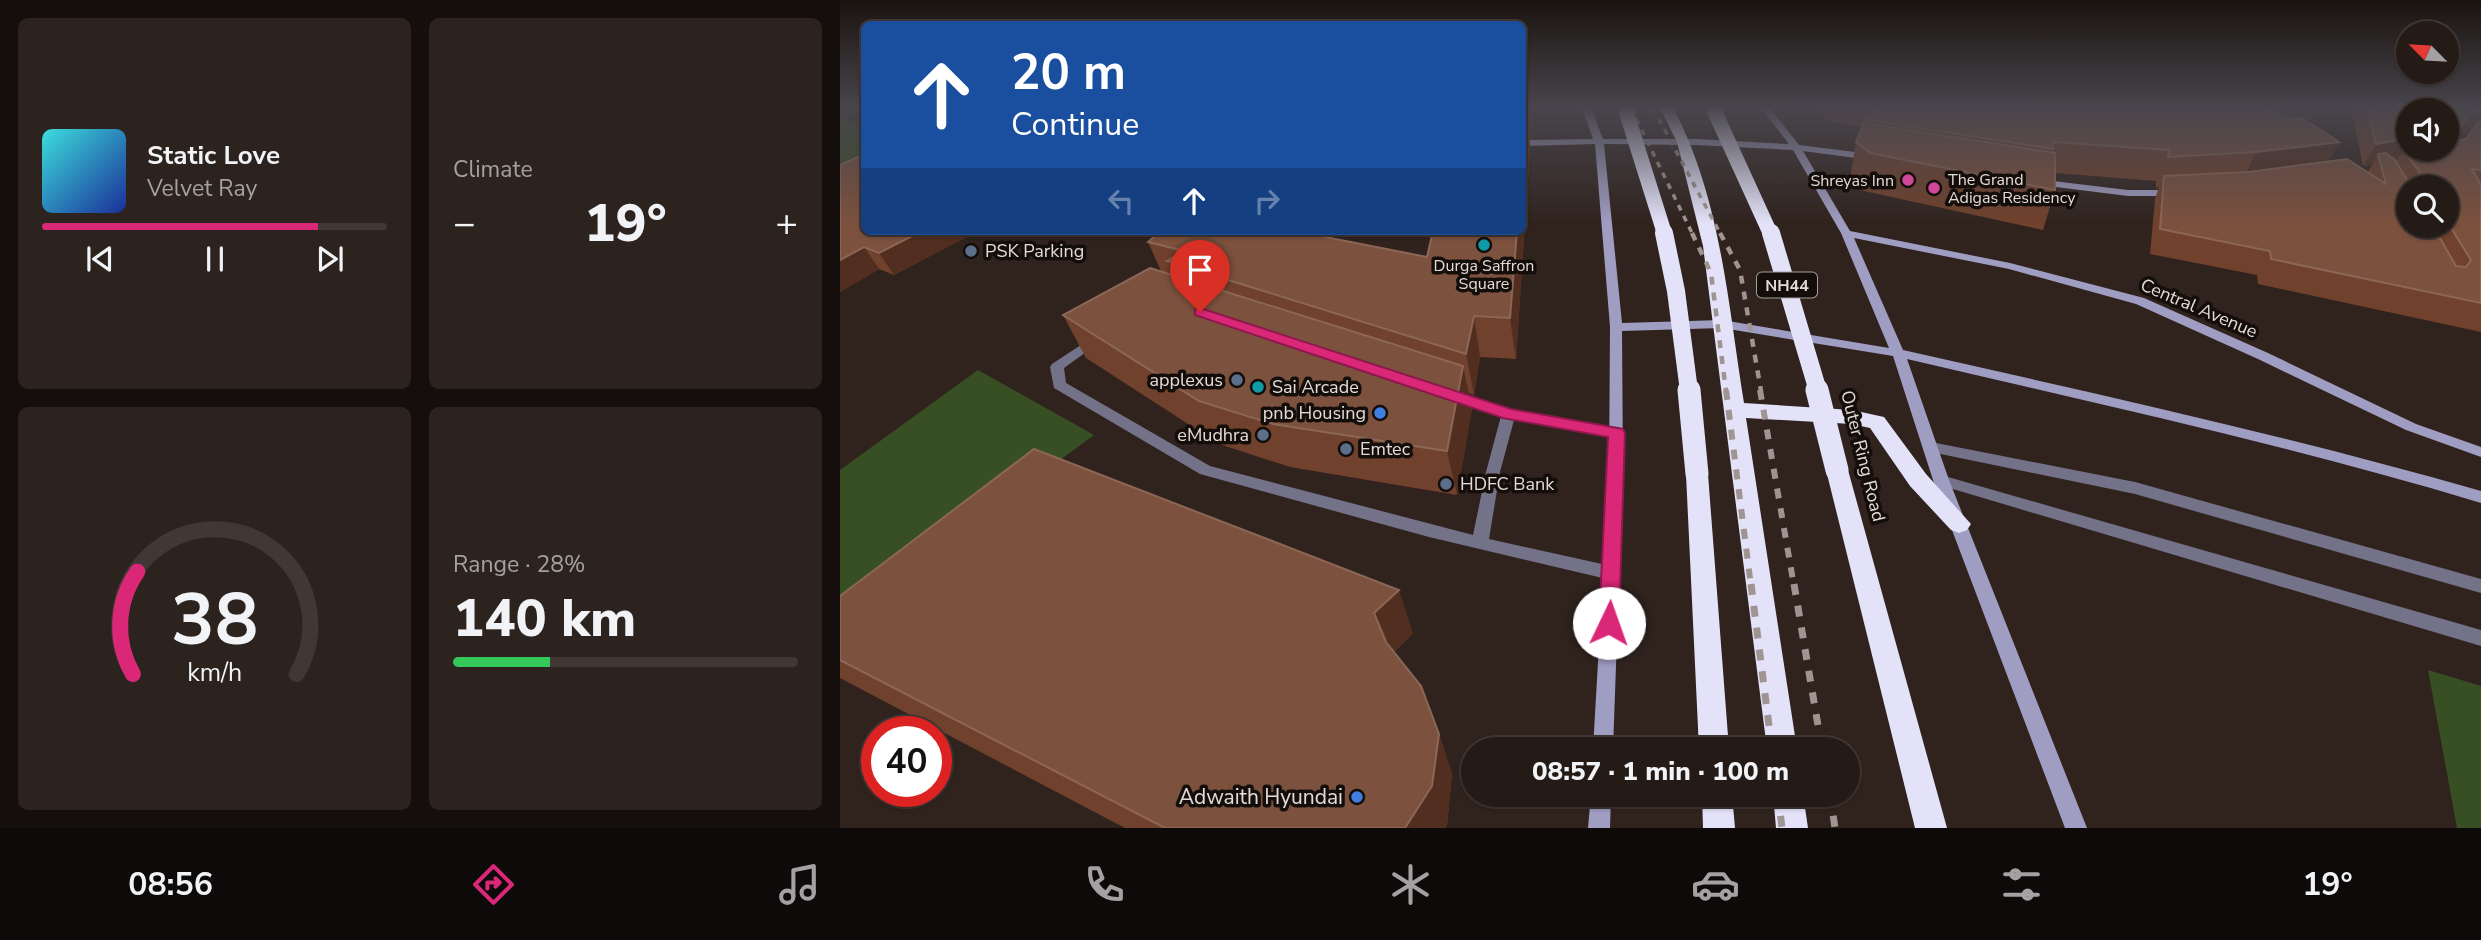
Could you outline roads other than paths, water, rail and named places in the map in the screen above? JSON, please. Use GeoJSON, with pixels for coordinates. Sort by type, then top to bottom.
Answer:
{"type":"FeatureCollection","features":[{"type":"Feature","properties":{"kind":"highway"},"geometry":{"type":"LineString","coordinates":[[1639,147],[1665,233],[1688,375],[1713,737]]}},
{"type":"Feature","properties":{"kind":"highway"},"geometry":{"type":"LineString","coordinates":[[1685,147],[1711,246],[1780,737]]}},
{"type":"Feature","properties":{"kind":"highway","name":"Outer Ring Road"},"geometry":{"type":"LineString","coordinates":[[1731,147],[1769,228],[1812,368],[1931,828]]}},
{"type":"Feature","properties":{"kind":"highway"},"geometry":{"type":"LineString","coordinates":[[1735,410],[1852,417],[1877,422],[1918,480],[1959,524]]}},
{"type":"Feature","properties":{"kind":"highway"},"geometry":{"type":"LineString","coordinates":[[1718,807],[1719,828]]}},
{"type":"Feature","properties":{"kind":"highway"},"geometry":{"type":"LineString","coordinates":[[1790,807],[1792,828]]}},
{"type":"Feature","properties":{"kind":"street"},"geometry":{"type":"LineString","coordinates":[[1600,147],[1616,327],[1617,433],[1604,737]]}},
{"type":"Feature","properties":{"kind":"street"},"geometry":{"type":"LineString","coordinates":[[1795,147],[1846,233],[1898,353],[1941,480],[2076,828]]}},
{"type":"Feature","properties":{"kind":"street"},"geometry":{"type":"LineString","coordinates":[[1800,147],[1881,158]]}},
{"type":"Feature","properties":{"kind":"street"},"geometry":{"type":"LineString","coordinates":[[2031,181],[2127,193],[2186,193]]}},
{"type":"Feature","properties":{"kind":"street","name":"Central Avenue"},"geometry":{"type":"LineString","coordinates":[[1846,233],[2010,267],[2140,301],[2263,356],[2411,428],[2481,452]]}},
{"type":"Feature","properties":{"kind":"street"},"geometry":{"type":"LineString","coordinates":[[1616,327],[1723,324],[1898,353],[2208,424],[2481,497]]}},
{"type":"Feature","properties":{"kind":"street"},"geometry":{"type":"LineString","coordinates":[[1600,828],[1601,807]]}},
{"type":"Feature","properties":{"kind":"lane"},"geometry":{"type":"LineString","coordinates":[[1110,329],[1057,367],[1059,385],[1205,471],[1336,508],[1611,573]]}},
{"type":"Feature","properties":{"kind":"lane"},"geometry":{"type":"LineString","coordinates":[[1443,392],[1509,414],[1617,433]]}},
{"type":"Feature","properties":{"kind":"lane"},"geometry":{"type":"LineString","coordinates":[[1480,543],[1493,472],[1509,414]]}},
{"type":"Feature","properties":{"kind":"lane"},"geometry":{"type":"LineString","coordinates":[[1931,447],[2135,488],[2481,586]]}},
{"type":"Feature","properties":{"kind":"lane"},"geometry":{"type":"LineString","coordinates":[[1941,480],[2481,638]]}},
{"type":"Feature","properties":{"kind":"railway"},"geometry":{"type":"LineString","coordinates":[[1650,147],[1693,235]]}},
{"type":"Feature","properties":{"kind":"railway"},"geometry":{"type":"LineString","coordinates":[[1674,147],[1721,235]]}},
{"type":"Feature","properties":{"kind":"railway"},"geometry":{"type":"LineString","coordinates":[[1692,233],[1711,273],[1726,391]]}},
{"type":"Feature","properties":{"kind":"railway"},"geometry":{"type":"LineString","coordinates":[[1720,233],[1740,270],[1761,391]]}},
{"type":"Feature","properties":{"kind":"railway"},"geometry":{"type":"LineString","coordinates":[[1726,390],[1751,586]]}},
{"type":"Feature","properties":{"kind":"railway"},"geometry":{"type":"LineString","coordinates":[[1760,390],[1794,586]]}},
{"type":"Feature","properties":{"kind":"railway"},"geometry":{"type":"LineString","coordinates":[[1751,584],[1770,737]]}},
{"type":"Feature","properties":{"kind":"railway"},"geometry":{"type":"LineString","coordinates":[[1794,584],[1820,737]]}},
{"type":"Feature","properties":{"kind":"railway"},"geometry":{"type":"LineString","coordinates":[[1780,807],[1782,828]]}},
{"type":"Feature","properties":{"kind":"railway"},"geometry":{"type":"LineString","coordinates":[[1832,807],[1835,828]]}},
{"type":"Feature","properties":{"kind":"place","name":"Shreyas Inn"},"geometry":{"type":"Point","coordinates":[1908,180]}},
{"type":"Feature","properties":{"kind":"place","name":"The Grand Adigas Residency"},"geometry":{"type":"Point","coordinates":[1934,188]}},
{"type":"Feature","properties":{"kind":"place","name":"Durga Saffron Square"},"geometry":{"type":"Point","coordinates":[1484,245]}},
{"type":"Feature","properties":{"kind":"place","name":"PSK Parking"},"geometry":{"type":"Point","coordinates":[971,251]}},
{"type":"Feature","properties":{"kind":"place","name":"applexus"},"geometry":{"type":"Point","coordinates":[1237,380]}},
{"type":"Feature","properties":{"kind":"place","name":"Sai Arcade"},"geometry":{"type":"Point","coordinates":[1258,387]}},
{"type":"Feature","properties":{"kind":"place","name":"pnb Housing"},"geometry":{"type":"Point","coordinates":[1380,413]}},
{"type":"Feature","properties":{"kind":"place","name":"eMudhra"},"geometry":{"type":"Point","coordinates":[1263,435]}},
{"type":"Feature","properties":{"kind":"place","name":"Emtec"},"geometry":{"type":"Point","coordinates":[1346,449]}},
{"type":"Feature","properties":{"kind":"place","name":"HDFC Bank"},"geometry":{"type":"Point","coordinates":[1446,484]}},
{"type":"Feature","properties":{"kind":"place","name":"Adwaith Hyundai"},"geometry":{"type":"Point","coordinates":[1357,797]}}]}
